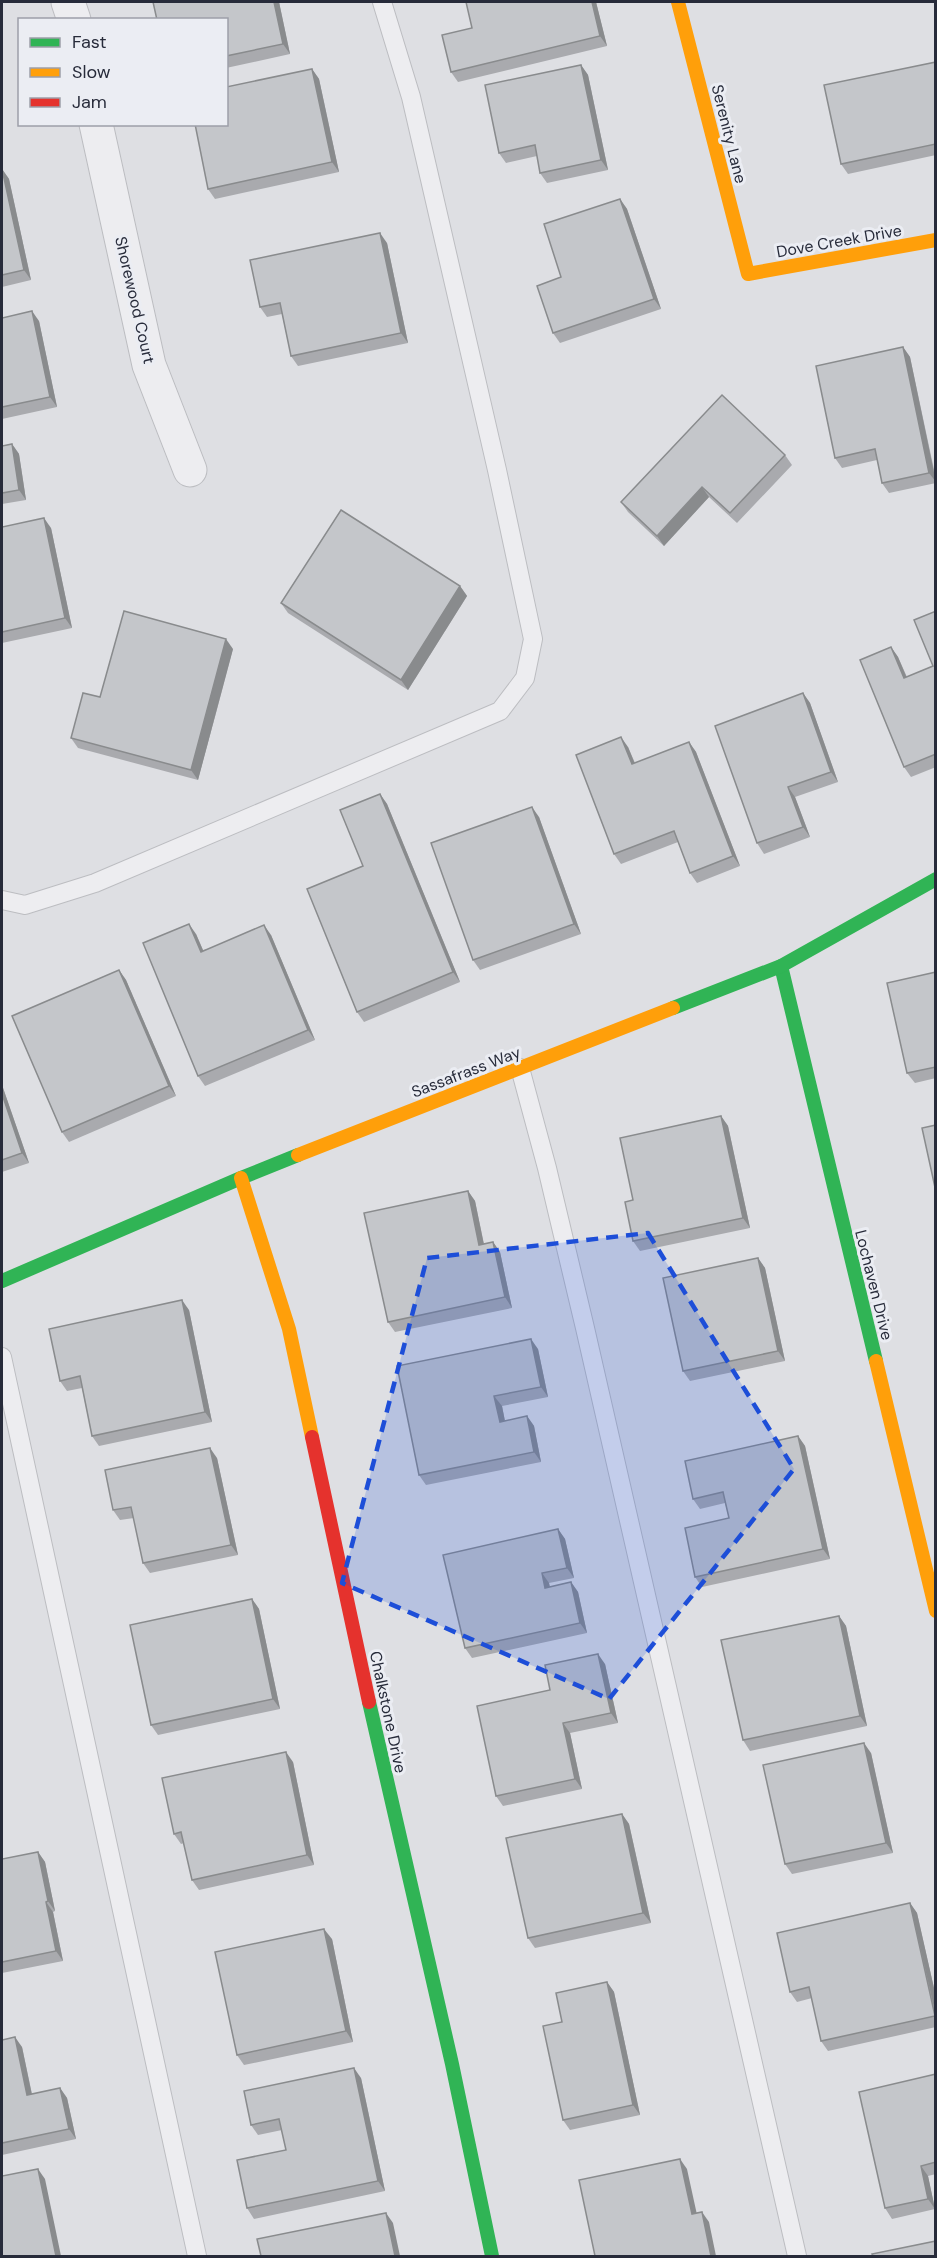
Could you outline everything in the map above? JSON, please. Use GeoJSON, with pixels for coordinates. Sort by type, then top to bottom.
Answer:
{"type":"FeatureCollection","features":[{"type":"Feature","properties":{"kind":"street"},"geometry":{"type":"LineString","coordinates":[[68,2],[73,18]]}},
{"type":"Feature","properties":{"kind":"street","name":"Serenity Lane"},"geometry":{"type":"LineString","coordinates":[[678,2],[748,274]]}},
{"type":"Feature","properties":{"kind":"street","name":"Shorewood Court"},"geometry":{"type":"LineString","coordinates":[[96,126],[149,365],[190,470]]}},
{"type":"Feature","properties":{"kind":"street","name":"Dove Creek Drive"},"geometry":{"type":"LineString","coordinates":[[748,274],[936,240]]}},
{"type":"Feature","properties":{"kind":"street","name":"Sassafrass Way"},"geometry":{"type":"LineString","coordinates":[[2,1281],[241,1178],[781,966],[936,879]]}},
{"type":"Feature","properties":{"kind":"street","name":"Lochaven Drive"},"geometry":{"type":"LineString","coordinates":[[781,966],[936,1611]]}},
{"type":"Feature","properties":{"kind":"street","name":"Chalkstone Drive"},"geometry":{"type":"LineString","coordinates":[[241,1178],[289,1329],[392,1807],[452,2064],[492,2256]]}},
{"type":"Feature","properties":{"kind":"lane"},"geometry":{"type":"LineString","coordinates":[[2,900],[26,905],[95,883],[150,860],[501,711],[525,678],[532,639],[516,560],[411,98],[382,2]]}},
{"type":"Feature","properties":{"kind":"lane"},"geometry":{"type":"LineString","coordinates":[[520,1068],[591,1350],[797,2256]]}},
{"type":"Feature","properties":{"kind":"lane"},"geometry":{"type":"LineString","coordinates":[[2,1357],[197,2256]]}},
{"type":"Feature","properties":{"kind":"highlighted area"},"geometry":{"type":"Polygon","coordinates":[[[648,1233],[794,1469],[609,1699],[342,1583],[427,1258],[648,1233]]]}},
{"type":"Feature","properties":{"kind":"building"},"geometry":{"type":"Polygon","coordinates":[[[153,2],[274,2],[283,44],[228,56],[228,18],[157,18],[153,2]]]}},
{"type":"Feature","properties":{"kind":"building"},"geometry":{"type":"Polygon","coordinates":[[[466,2],[592,2],[600,36],[451,72],[442,35],[472,28],[466,2]]]}},
{"type":"Feature","properties":{"kind":"building"},"geometry":{"type":"Polygon","coordinates":[[[936,62],[936,144],[841,164],[824,85],[936,62]]]}},
{"type":"Feature","properties":{"kind":"building"},"geometry":{"type":"Polygon","coordinates":[[[581,65],[601,160],[540,173],[535,145],[499,153],[485,85],[581,65]]]}},
{"type":"Feature","properties":{"kind":"building"},"geometry":{"type":"Polygon","coordinates":[[[312,69],[332,162],[208,189],[195,126],[228,126],[228,87],[312,69]]]}},
{"type":"Feature","properties":{"kind":"building"},"geometry":{"type":"Polygon","coordinates":[[[2,169],[24,270],[2,275],[2,169]]]}},
{"type":"Feature","properties":{"kind":"building"},"geometry":{"type":"Polygon","coordinates":[[[620,199],[654,299],[553,333],[537,286],[561,277],[544,224],[620,199]]]}},
{"type":"Feature","properties":{"kind":"building"},"geometry":{"type":"Polygon","coordinates":[[[380,233],[401,333],[291,356],[280,303],[260,307],[250,260],[380,233]]]}},
{"type":"Feature","properties":{"kind":"building"},"geometry":{"type":"Polygon","coordinates":[[[32,311],[50,397],[2,407],[2,318],[32,311]]]}},
{"type":"Feature","properties":{"kind":"building"},"geometry":{"type":"Polygon","coordinates":[[[903,347],[929,473],[882,483],[875,449],[835,458],[816,366],[903,347]]]}},
{"type":"Feature","properties":{"kind":"building"},"geometry":{"type":"Polygon","coordinates":[[[722,395],[785,455],[730,513],[702,487],[657,536],[621,502],[722,395]]]}},
{"type":"Feature","properties":{"kind":"building"},"geometry":{"type":"Polygon","coordinates":[[[12,444],[19,490],[2,493],[2,446],[12,444]]]}},
{"type":"Feature","properties":{"kind":"building"},"geometry":{"type":"Polygon","coordinates":[[[341,510],[460,586],[401,680],[281,603],[341,510]]]}},
{"type":"Feature","properties":{"kind":"building"},"geometry":{"type":"Polygon","coordinates":[[[44,518],[65,618],[2,632],[2,527],[44,518]]]}},
{"type":"Feature","properties":{"kind":"building"},"geometry":{"type":"Polygon","coordinates":[[[124,611],[226,639],[191,770],[71,738],[83,693],[100,697],[124,611]]]}},
{"type":"Feature","properties":{"kind":"building"},"geometry":{"type":"Polygon","coordinates":[[[936,611],[936,754],[904,767],[860,660],[891,647],[904,678],[933,666],[914,620],[936,611]]]}},
{"type":"Feature","properties":{"kind":"building"},"geometry":{"type":"Polygon","coordinates":[[[803,693],[831,772],[788,787],[803,827],[757,843],[715,726],[803,693]]]}},
{"type":"Feature","properties":{"kind":"building"},"geometry":{"type":"Polygon","coordinates":[[[621,737],[632,764],[689,742],[733,856],[690,873],[674,831],[614,854],[576,755],[621,737]]]}},
{"type":"Feature","properties":{"kind":"building"},"geometry":{"type":"Polygon","coordinates":[[[380,794],[453,972],[357,1012],[307,889],[363,866],[340,810],[380,794]]]}},
{"type":"Feature","properties":{"kind":"building"},"geometry":{"type":"Polygon","coordinates":[[[532,807],[574,924],[473,960],[431,843],[532,807]]]}},
{"type":"Feature","properties":{"kind":"building"},"geometry":{"type":"Polygon","coordinates":[[[189,924],[201,952],[264,925],[308,1030],[198,1076],[143,943],[189,924]]]}},
{"type":"Feature","properties":{"kind":"building"},"geometry":{"type":"Polygon","coordinates":[[[119,970],[169,1086],[62,1132],[12,1016],[119,970]]]}},
{"type":"Feature","properties":{"kind":"building"},"geometry":{"type":"Polygon","coordinates":[[[936,972],[936,1067],[907,1073],[887,983],[936,972]]]}},
{"type":"Feature","properties":{"kind":"building"},"geometry":{"type":"Polygon","coordinates":[[[2,1094],[22,1153],[2,1160],[2,1094]]]}},
{"type":"Feature","properties":{"kind":"building"},"geometry":{"type":"Polygon","coordinates":[[[721,1116],[743,1218],[633,1241],[625,1202],[633,1200],[620,1138],[721,1116]]]}},
{"type":"Feature","properties":{"kind":"building"},"geometry":{"type":"Polygon","coordinates":[[[936,1125],[936,1192],[922,1128],[936,1125]]]}},
{"type":"Feature","properties":{"kind":"building"},"geometry":{"type":"Polygon","coordinates":[[[468,1191],[479,1245],[493,1242],[505,1297],[388,1322],[364,1213],[468,1191]]]}},
{"type":"Feature","properties":{"kind":"building"},"geometry":{"type":"Polygon","coordinates":[[[758,1258],[778,1351],[683,1371],[663,1278],[758,1258]]]}},
{"type":"Feature","properties":{"kind":"building"},"geometry":{"type":"Polygon","coordinates":[[[182,1300],[205,1412],[92,1436],[80,1376],[60,1381],[49,1329],[182,1300]]]}},
{"type":"Feature","properties":{"kind":"building"},"geometry":{"type":"Polygon","coordinates":[[[531,1339],[541,1387],[494,1396],[500,1422],[527,1416],[534,1452],[419,1475],[397,1366],[531,1339]]]}},
{"type":"Feature","properties":{"kind":"building"},"geometry":{"type":"Polygon","coordinates":[[[798,1436],[823,1549],[695,1577],[685,1528],[729,1518],[723,1492],[693,1499],[685,1461],[798,1436]]]}},
{"type":"Feature","properties":{"kind":"building"},"geometry":{"type":"Polygon","coordinates":[[[210,1448],[231,1545],[143,1563],[131,1507],[113,1510],[105,1470],[210,1448]]]}},
{"type":"Feature","properties":{"kind":"building"},"geometry":{"type":"Polygon","coordinates":[[[558,1529],[567,1568],[542,1573],[545,1588],[571,1582],[580,1623],[465,1648],[443,1555],[558,1529]]]}},
{"type":"Feature","properties":{"kind":"building"},"geometry":{"type":"Polygon","coordinates":[[[252,1599],[273,1699],[151,1725],[130,1625],[252,1599]]]}},
{"type":"Feature","properties":{"kind":"building"},"geometry":{"type":"Polygon","coordinates":[[[839,1616],[860,1716],[743,1740],[721,1640],[839,1616]]]}},
{"type":"Feature","properties":{"kind":"building"},"geometry":{"type":"Polygon","coordinates":[[[598,1654],[611,1713],[563,1723],[575,1779],[496,1796],[477,1706],[550,1690],[545,1665],[598,1654]]]}},
{"type":"Feature","properties":{"kind":"building"},"geometry":{"type":"Polygon","coordinates":[[[864,1743],[886,1843],[785,1864],[763,1765],[864,1743]]]}},
{"type":"Feature","properties":{"kind":"building"},"geometry":{"type":"Polygon","coordinates":[[[286,1752],[307,1855],[192,1880],[181,1832],[174,1834],[162,1778],[286,1752]]]}},
{"type":"Feature","properties":{"kind":"building"},"geometry":{"type":"Polygon","coordinates":[[[622,1814],[643,1913],[528,1938],[506,1838],[622,1814]]]}},
{"type":"Feature","properties":{"kind":"building"},"geometry":{"type":"Polygon","coordinates":[[[38,1852],[56,1951],[2,1962],[2,1859],[38,1852]]]}},
{"type":"Feature","properties":{"kind":"building"},"geometry":{"type":"Polygon","coordinates":[[[910,1903],[935,2016],[821,2041],[809,1987],[790,1992],[777,1933],[910,1903]]]}},
{"type":"Feature","properties":{"kind":"building"},"geometry":{"type":"Polygon","coordinates":[[[324,1929],[346,2031],[237,2055],[215,1952],[324,1929]]]}},
{"type":"Feature","properties":{"kind":"building"},"geometry":{"type":"Polygon","coordinates":[[[607,1982],[633,2105],[563,2120],[543,2026],[562,2022],[556,1993],[607,1982]]]}},
{"type":"Feature","properties":{"kind":"building"},"geometry":{"type":"Polygon","coordinates":[[[15,2037],[27,2095],[60,2088],[69,2129],[2,2143],[2,2040],[15,2037]]]}},
{"type":"Feature","properties":{"kind":"building"},"geometry":{"type":"Polygon","coordinates":[[[354,2068],[378,2181],[247,2208],[237,2160],[286,2150],[279,2119],[251,2125],[244,2091],[354,2068]]]}},
{"type":"Feature","properties":{"kind":"building"},"geometry":{"type":"Polygon","coordinates":[[[936,2074],[936,2162],[921,2166],[928,2199],[885,2208],[859,2092],[936,2074]]]}},
{"type":"Feature","properties":{"kind":"building"},"geometry":{"type":"Polygon","coordinates":[[[680,2159],[692,2214],[702,2212],[711,2256],[595,2256],[579,2180],[680,2159]]]}},
{"type":"Feature","properties":{"kind":"building"},"geometry":{"type":"Polygon","coordinates":[[[38,2169],[56,2256],[2,2256],[2,2176],[38,2169]]]}},
{"type":"Feature","properties":{"kind":"building"},"geometry":{"type":"Polygon","coordinates":[[[386,2213],[395,2256],[261,2256],[257,2239],[386,2213]]]}},
{"type":"Feature","properties":{"kind":"building"},"geometry":{"type":"Polygon","coordinates":[[[936,2241],[936,2256],[873,2256],[872,2254],[936,2241]]]}},
{"type":"Feature","properties":{"kind":"traffic: fast"},"geometry":{"type":"LineString","coordinates":[[673,1008],[781,966],[936,879]]}},
{"type":"Feature","properties":{"kind":"traffic: fast"},"geometry":{"type":"LineString","coordinates":[[781,966],[876,1361]]}},
{"type":"Feature","properties":{"kind":"traffic: fast"},"geometry":{"type":"LineString","coordinates":[[2,1281],[298,1155]]}},
{"type":"Feature","properties":{"kind":"traffic: fast"},"geometry":{"type":"LineString","coordinates":[[369,1702],[452,2064],[492,2256]]}},
{"type":"Feature","properties":{"kind":"traffic: slow"},"geometry":{"type":"LineString","coordinates":[[678,2],[748,274],[936,240]]}},
{"type":"Feature","properties":{"kind":"traffic: slow"},"geometry":{"type":"LineString","coordinates":[[298,1155],[673,1008]]}},
{"type":"Feature","properties":{"kind":"traffic: slow"},"geometry":{"type":"LineString","coordinates":[[241,1178],[289,1329],[312,1437]]}},
{"type":"Feature","properties":{"kind":"traffic: slow"},"geometry":{"type":"LineString","coordinates":[[876,1361],[936,1611]]}},
{"type":"Feature","properties":{"kind":"traffic: jam"},"geometry":{"type":"LineString","coordinates":[[312,1437],[369,1702]]}}]}
